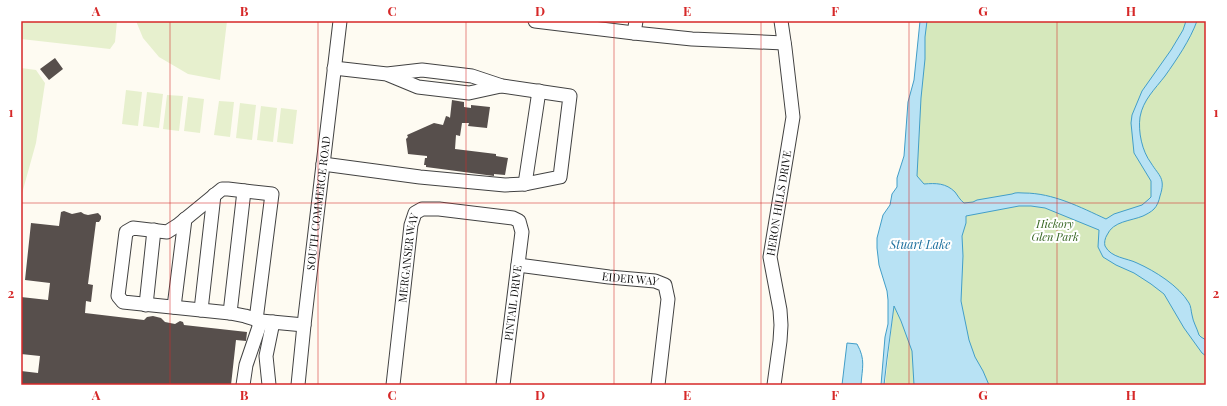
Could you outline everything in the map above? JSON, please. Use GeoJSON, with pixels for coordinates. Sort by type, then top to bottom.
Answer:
{"type":"FeatureCollection","features":[{"type":"Feature","properties":{"kind":"street","name":"SOUTH COMMERCE ROAD"},"geometry":{"type":"LineString","coordinates":[[298,385],[340,21]]}},
{"type":"Feature","properties":{"kind":"street"},"geometry":{"type":"LineString","coordinates":[[535,21],[635,27],[692,39],[784,42]]}},
{"type":"Feature","properties":{"kind":"street","name":"HERON HILLS DRIVE"},"geometry":{"type":"LineString","coordinates":[[774,385],[782,325],[770,258],[793,117],[781,21]]}},
{"type":"Feature","properties":{"kind":"street"},"geometry":{"type":"LineString","coordinates":[[323,164],[420,177],[497,185],[525,184],[560,177],[570,96],[502,86],[472,76],[422,70],[387,74],[334,68]]}},
{"type":"Feature","properties":{"kind":"street"},"geometry":{"type":"LineString","coordinates":[[387,74],[418,87],[469,93],[502,86]]}},
{"type":"Feature","properties":{"kind":"street"},"geometry":{"type":"LineString","coordinates":[[525,184],[539,92]]}},
{"type":"Feature","properties":{"kind":"street"},"geometry":{"type":"LineString","coordinates":[[270,385],[263,321],[272,194],[228,188],[222,189],[167,232],[133,228],[126,232],[118,296],[123,302],[230,313],[263,321],[304,325]]}},
{"type":"Feature","properties":{"kind":"street"},"geometry":{"type":"LineString","coordinates":[[230,313],[244,191]]}},
{"type":"Feature","properties":{"kind":"street"},"geometry":{"type":"LineString","coordinates":[[201,310],[214,195]]}},
{"type":"Feature","properties":{"kind":"street","name":"MERGANSER WAY"},"geometry":{"type":"LineString","coordinates":[[393,385],[411,225],[415,214],[422,209],[439,209],[513,218],[519,221]]}},
{"type":"Feature","properties":{"kind":"street"},"geometry":{"type":"LineString","coordinates":[[174,308],[185,219]]}},
{"type":"Feature","properties":{"kind":"street","name":"PINTAIL DRIVE"},"geometry":{"type":"LineString","coordinates":[[503,385],[522,232],[519,221]]}},
{"type":"Feature","properties":{"kind":"street"},"geometry":{"type":"LineString","coordinates":[[146,305],[154,230]]}},
{"type":"Feature","properties":{"kind":"street","name":"EIDER WAY"},"geometry":{"type":"LineString","coordinates":[[518,265],[609,277],[655,281],[665,286],[668,299],[658,385]]}},
{"type":"Feature","properties":{"kind":"street"},"geometry":{"type":"LineString","coordinates":[[243,385],[246,365],[263,321]]}},
{"type":"Feature","properties":{"kind":"green space"},"geometry":{"type":"Polygon","coordinates":[[[21,21],[117,21],[115,42],[110,49],[21,39],[21,21]]]}},
{"type":"Feature","properties":{"kind":"green space"},"geometry":{"type":"Polygon","coordinates":[[[136,21],[227,21],[220,80],[188,74],[159,57],[143,38],[136,21]]]}},
{"type":"Feature","properties":{"kind":"green space","name":"Hickory Glen Park"},"geometry":{"type":"Polygon","coordinates":[[[926,21],[1206,21],[1206,385],[885,385],[926,21]]]}},
{"type":"Feature","properties":{"kind":"green space"},"geometry":{"type":"Polygon","coordinates":[[[21,68],[36,70],[45,83],[36,143],[21,197],[21,68]]]}},
{"type":"Feature","properties":{"kind":"green space"},"geometry":{"type":"Polygon","coordinates":[[[126,90],[142,92],[138,126],[122,124],[126,90]]]}},
{"type":"Feature","properties":{"kind":"green space"},"geometry":{"type":"Polygon","coordinates":[[[147,92],[163,94],[159,128],[143,126],[147,92]]]}},
{"type":"Feature","properties":{"kind":"green space"},"geometry":{"type":"Polygon","coordinates":[[[167,95],[183,96],[179,131],[163,129],[167,95]]]}},
{"type":"Feature","properties":{"kind":"green space"},"geometry":{"type":"Polygon","coordinates":[[[188,97],[204,99],[200,133],[184,131],[188,97]]]}},
{"type":"Feature","properties":{"kind":"green space"},"geometry":{"type":"Polygon","coordinates":[[[219,101],[234,102],[230,137],[214,135],[219,101]]]}},
{"type":"Feature","properties":{"kind":"green space"},"geometry":{"type":"Polygon","coordinates":[[[240,103],[256,105],[252,140],[236,138],[240,103]]]}},
{"type":"Feature","properties":{"kind":"green space"},"geometry":{"type":"Polygon","coordinates":[[[261,106],[277,108],[273,142],[257,140],[261,106]]]}},
{"type":"Feature","properties":{"kind":"green space"},"geometry":{"type":"Polygon","coordinates":[[[281,108],[297,110],[293,144],[277,142],[281,108]]]}},
{"type":"Feature","properties":{"kind":"water","name":"Stuart Lake"},"geometry":{"type":"Polygon","coordinates":[[[920,21],[927,21],[917,176],[924,184],[944,185],[952,189],[964,203],[1016,193],[1045,195],[1056,198],[1106,219],[1114,214],[1142,205],[1151,197],[1151,181],[1134,153],[1131,123],[1132,115],[1142,91],[1171,50],[1183,30],[1186,21],[1197,21],[1179,56],[1153,90],[1144,105],[1140,117],[1140,135],[1145,153],[1162,181],[1162,190],[1158,203],[1150,212],[1113,227],[1106,236],[1105,246],[1111,253],[1133,261],[1151,270],[1173,285],[1185,297],[1190,304],[1193,320],[1199,335],[1206,340],[1206,356],[1202,353],[1184,328],[1164,294],[1134,273],[1103,257],[1098,247],[1099,230],[1045,208],[1019,206],[966,216],[966,223],[962,236],[963,256],[961,301],[969,340],[975,357],[989,385],[914,385],[912,351],[894,306],[884,385],[881,385],[885,337],[888,324],[888,300],[887,291],[879,265],[877,238],[883,215],[890,205],[892,194],[897,187],[897,178],[904,156],[908,102],[914,80],[920,21]]]}},
{"type":"Feature","properties":{"kind":"water"},"geometry":{"type":"Polygon","coordinates":[[[847,343],[857,344],[862,355],[863,364],[861,385],[842,385],[847,343]]]}},
{"type":"Feature","properties":{"kind":"building"},"geometry":{"type":"Polygon","coordinates":[[[55,58],[63,69],[49,80],[40,69],[55,58]]]}},
{"type":"Feature","properties":{"kind":"building"},"geometry":{"type":"Polygon","coordinates":[[[452,100],[464,102],[464,107],[471,108],[471,105],[490,107],[487,128],[468,126],[469,123],[462,123],[460,136],[456,135],[455,149],[496,154],[496,156],[508,158],[505,175],[494,174],[494,176],[426,167],[426,165],[424,165],[425,158],[427,158],[427,156],[408,154],[406,139],[408,137],[407,135],[434,123],[443,125],[446,116],[450,118],[452,100]]]}},
{"type":"Feature","properties":{"kind":"building"},"geometry":{"type":"Polygon","coordinates":[[[64,211],[72,214],[81,212],[88,215],[98,213],[101,216],[99,222],[96,222],[88,284],[93,285],[91,302],[86,301],[85,313],[144,320],[147,317],[153,316],[161,318],[165,322],[175,324],[180,321],[183,322],[184,325],[247,332],[246,341],[236,340],[231,385],[21,385],[21,371],[38,373],[40,356],[21,354],[21,297],[48,300],[50,283],[25,280],[31,223],[59,226],[61,212],[64,211]]]}}]}
